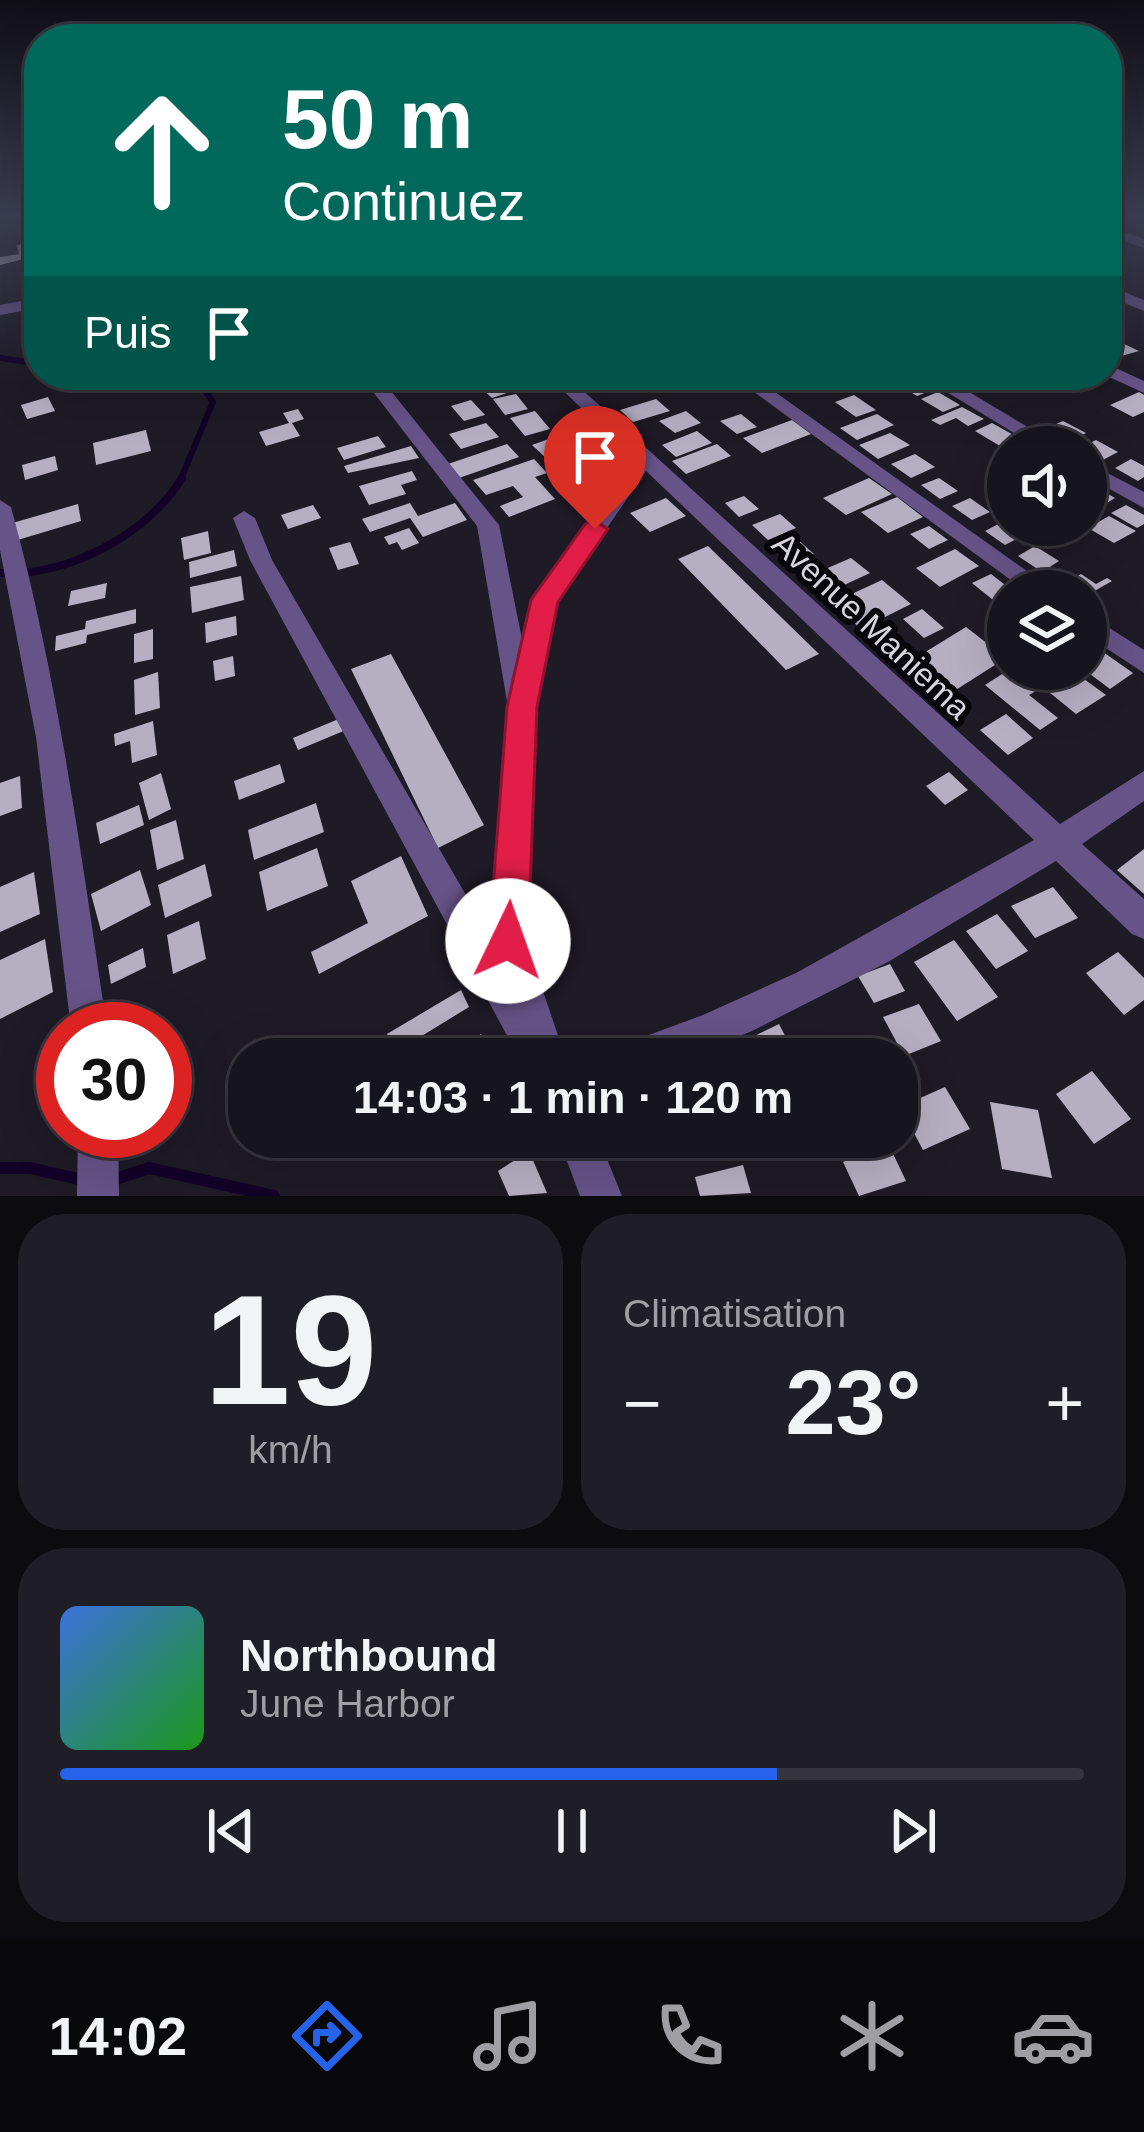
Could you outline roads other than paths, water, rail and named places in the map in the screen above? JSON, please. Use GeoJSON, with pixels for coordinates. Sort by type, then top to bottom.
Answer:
{"type":"FeatureCollection","features":[{"type":"Feature","properties":{"kind":"street"},"geometry":{"type":"LineString","coordinates":[[381,390],[488,525],[522,707]]}},
{"type":"Feature","properties":{"kind":"street","name":"Avenue Maniema"},"geometry":{"type":"LineString","coordinates":[[572,390],[1144,922]]}},
{"type":"Feature","properties":{"kind":"street"},"geometry":{"type":"LineString","coordinates":[[761,390],[1013,570]]}},
{"type":"Feature","properties":{"kind":"street"},"geometry":{"type":"LineString","coordinates":[[954,390],[1015,426]]}},
{"type":"Feature","properties":{"kind":"street"},"geometry":{"type":"LineString","coordinates":[[538,1038],[508,941],[522,707],[545,600],[646,458]]}},
{"type":"Feature","properties":{"kind":"street"},"geometry":{"type":"LineString","coordinates":[[1107,480],[1144,502]]}},
{"type":"Feature","properties":{"kind":"street"},"geometry":{"type":"LineString","coordinates":[[0,507],[24,598],[50,737],[85,1002]]}},
{"type":"Feature","properties":{"kind":"street"},"geometry":{"type":"LineString","coordinates":[[244,518],[261,560],[532,1038]]}},
{"type":"Feature","properties":{"kind":"street"},"geometry":{"type":"LineString","coordinates":[[1107,637],[1144,664]]}},
{"type":"Feature","properties":{"kind":"street"},"geometry":{"type":"LineString","coordinates":[[687,1038],[756,1012],[1060,846],[1144,784]]}},
{"type":"Feature","properties":{"kind":"street"},"geometry":{"type":"LineString","coordinates":[[98,1158],[98,1196]]}},
{"type":"Feature","properties":{"kind":"street"},"geometry":{"type":"LineString","coordinates":[[587,1158],[602,1196]]}},
{"type":"Feature","properties":{"kind":"waterway"},"geometry":{"type":"LineString","coordinates":[[0,358],[24,361]]}},
{"type":"Feature","properties":{"kind":"waterway"},"geometry":{"type":"LineString","coordinates":[[180,481],[213,402],[205,390]]}},
{"type":"Feature","properties":{"kind":"waterway"},"geometry":{"type":"LineString","coordinates":[[0,573],[52,568],[103,548],[148,517],[180,481]]}},
{"type":"Feature","properties":{"kind":"waterway"},"geometry":{"type":"LineString","coordinates":[[0,1168],[30,1168],[87,1181]]}},
{"type":"Feature","properties":{"kind":"waterway"},"geometry":{"type":"LineString","coordinates":[[113,1180],[149,1168],[274,1196]]}}]}
